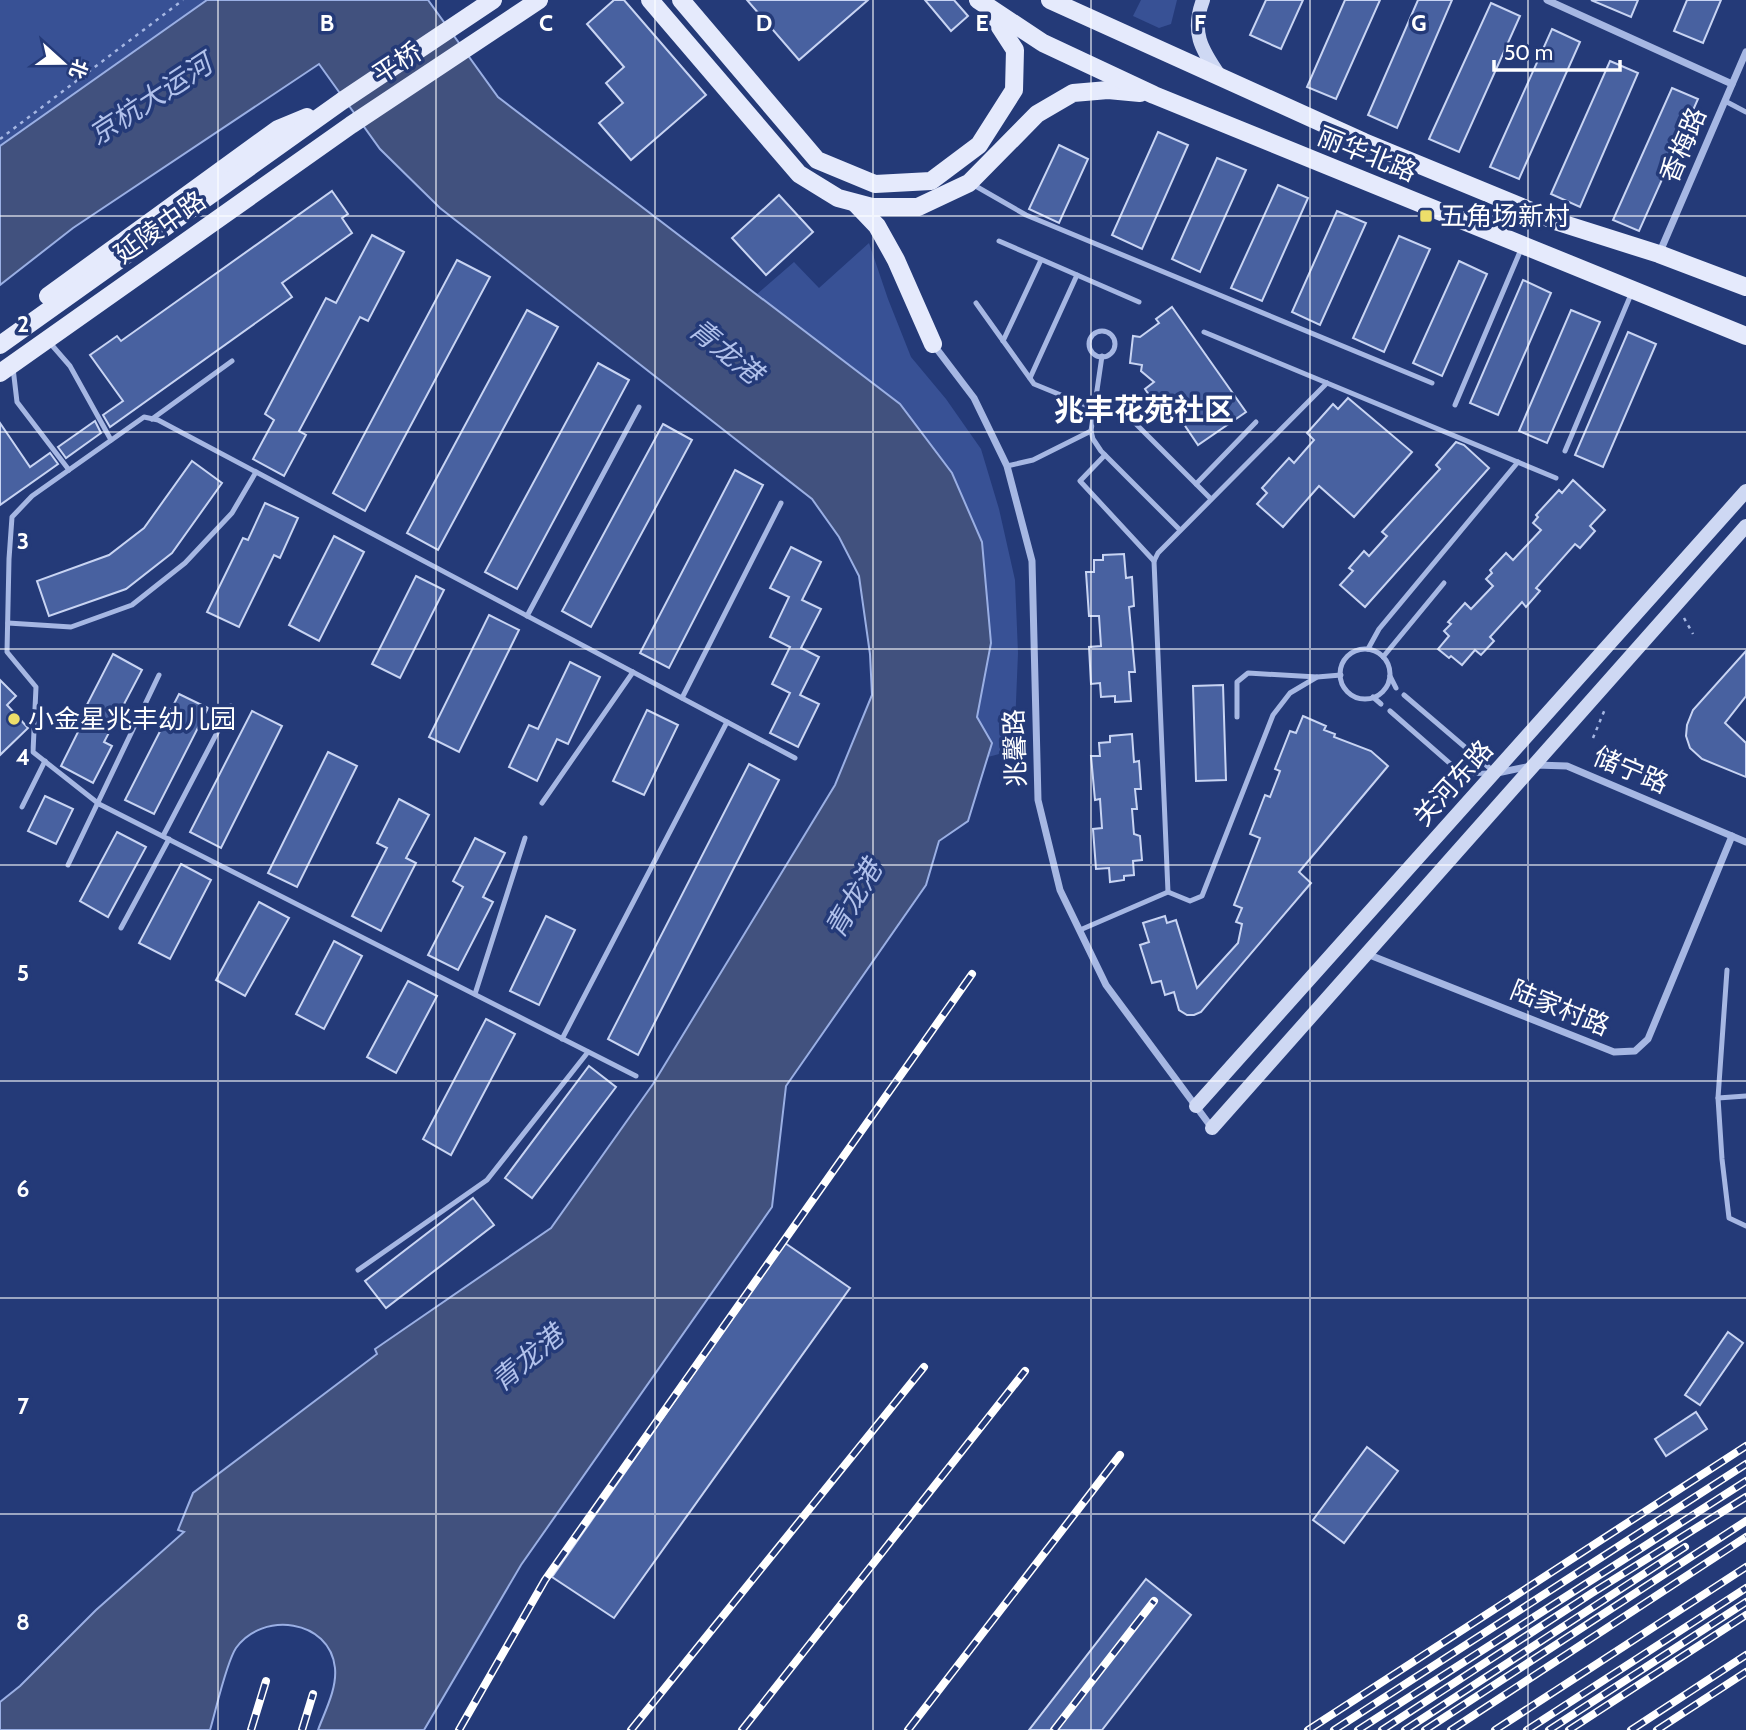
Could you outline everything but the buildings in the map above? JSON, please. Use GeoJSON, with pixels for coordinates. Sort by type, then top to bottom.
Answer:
{"type":"FeatureCollection","features":[{"type":"Feature","properties":{"kind":"main road","name":"平桥"},"geometry":{"type":"LineString","coordinates":[[342,101],[493,0]]}},
{"type":"Feature","properties":{"kind":"main road","name":"平桥"},"geometry":{"type":"LineString","coordinates":[[351,125],[539,0]]}},
{"type":"Feature","properties":{"kind":"main road"},"geometry":{"type":"LineString","coordinates":[[650,0],[799,174],[838,198],[872,207],[918,207],[969,183],[1037,114],[1073,93],[1108,90],[1154,95]]}},
{"type":"Feature","properties":{"kind":"main road"},"geometry":{"type":"LineString","coordinates":[[681,0],[817,160],[875,184],[931,181],[979,145],[1014,90],[1015,50],[982,4]]}},
{"type":"Feature","properties":{"kind":"main road","name":"丽华北路"},"geometry":{"type":"LineString","coordinates":[[1050,0],[1364,142],[1558,222],[1659,254],[1746,287]]}},
{"type":"Feature","properties":{"kind":"main road"},"geometry":{"type":"LineString","coordinates":[[1203,0],[1197,16],[1201,49],[1219,75]]}},
{"type":"Feature","properties":{"kind":"main road","name":"丽华北路"},"geometry":{"type":"LineString","coordinates":[[982,4],[1043,43],[1154,95],[1746,336]]}},
{"type":"Feature","properties":{"kind":"main road","name":"延陵中路"},"geometry":{"type":"LineString","coordinates":[[7,358],[22,334],[342,101]]}},
{"type":"Feature","properties":{"kind":"main road","name":"延陵中路"},"geometry":{"type":"LineString","coordinates":[[7,358],[46,338],[351,125]]}},
{"type":"Feature","properties":{"kind":"main road"},"geometry":{"type":"LineString","coordinates":[[854,202],[877,226],[896,260],[933,344]]}},
{"type":"Feature","properties":{"kind":"main road","name":"关河东路"},"geometry":{"type":"LineString","coordinates":[[1196,1106],[1746,491]]}},
{"type":"Feature","properties":{"kind":"main road","name":"关河东路"},"geometry":{"type":"LineString","coordinates":[[1212,1128],[1746,526]]}},
{"type":"Feature","properties":{"kind":"street"},"geometry":{"type":"LineString","coordinates":[[1548,0],[1732,84]]}},
{"type":"Feature","properties":{"kind":"street","name":"香梅路"},"geometry":{"type":"LineString","coordinates":[[1659,254],[1746,52]]}},
{"type":"Feature","properties":{"kind":"street","name":"兆馨路"},"geometry":{"type":"LineString","coordinates":[[933,344],[974,398],[1007,466],[1032,561],[1038,800],[1060,890],[1106,985],[1212,1128]]}},
{"type":"Feature","properties":{"kind":"street","name":"储宁路"},"geometry":{"type":"LineString","coordinates":[[1495,773],[1536,765],[1567,766],[1746,842]]}},
{"type":"Feature","properties":{"kind":"street","name":"陆家村路"},"geometry":{"type":"LineString","coordinates":[[1366,954],[1614,1052],[1635,1051],[1648,1039],[1732,836]]}},
{"type":"Feature","properties":{"kind":"lane"},"geometry":{"type":"LineString","coordinates":[[1725,101],[1746,112]]}},
{"type":"Feature","properties":{"kind":"lane"},"geometry":{"type":"LineString","coordinates":[[969,183],[1026,215],[1432,383]]}},
{"type":"Feature","properties":{"kind":"lane"},"geometry":{"type":"LineString","coordinates":[[999,241],[1139,302]]}},
{"type":"Feature","properties":{"kind":"lane"},"geometry":{"type":"LineString","coordinates":[[1455,405],[1523,245]]}},
{"type":"Feature","properties":{"kind":"lane"},"geometry":{"type":"LineString","coordinates":[[1003,341],[1041,260]]}},
{"type":"Feature","properties":{"kind":"lane"},"geometry":{"type":"LineString","coordinates":[[1030,379],[1077,275]]}},
{"type":"Feature","properties":{"kind":"lane"},"geometry":{"type":"LineString","coordinates":[[1565,450],[1634,289]]}},
{"type":"Feature","properties":{"kind":"lane"},"geometry":{"type":"LineString","coordinates":[[976,303],[1034,384],[1095,409]]}},
{"type":"Feature","properties":{"kind":"lane"},"geometry":{"type":"LineString","coordinates":[[1103,331],[1111,334],[1114,346],[1110,353],[1102,356],[1091,351],[1089,343],[1092,335],[1103,331]]}},
{"type":"Feature","properties":{"kind":"lane"},"geometry":{"type":"LineString","coordinates":[[1204,332],[1556,478]]}},
{"type":"Feature","properties":{"kind":"lane"},"geometry":{"type":"LineString","coordinates":[[22,334],[46,338],[71,366],[111,440]]}},
{"type":"Feature","properties":{"kind":"lane"},"geometry":{"type":"LineString","coordinates":[[1102,356],[1091,431],[1093,439],[1105,455],[1180,530]]}},
{"type":"Feature","properties":{"kind":"lane"},"geometry":{"type":"LineString","coordinates":[[7,358],[17,402],[69,470]]}},
{"type":"Feature","properties":{"kind":"lane"},"geometry":{"type":"LineString","coordinates":[[152,419],[232,361]]}},
{"type":"Feature","properties":{"kind":"lane"},"geometry":{"type":"LineString","coordinates":[[1168,892],[1154,561],[1158,552],[1327,383]]}},
{"type":"Feature","properties":{"kind":"lane"},"geometry":{"type":"LineString","coordinates":[[527,616],[639,407]]}},
{"type":"Feature","properties":{"kind":"lane"},"geometry":{"type":"LineString","coordinates":[[636,1076],[99,804],[33,752],[36,687],[7,652],[12,517],[32,496],[111,440],[144,417],[152,419],[795,758]]}},
{"type":"Feature","properties":{"kind":"lane"},"geometry":{"type":"LineString","coordinates":[[1129,417],[1211,499]]}},
{"type":"Feature","properties":{"kind":"lane"},"geometry":{"type":"LineString","coordinates":[[1196,484],[1256,422]]}},
{"type":"Feature","properties":{"kind":"lane"},"geometry":{"type":"LineString","coordinates":[[1007,466],[1034,460],[1091,431]]}},
{"type":"Feature","properties":{"kind":"lane"},"geometry":{"type":"LineString","coordinates":[[1105,455],[1080,481],[1154,561]]}},
{"type":"Feature","properties":{"kind":"lane"},"geometry":{"type":"LineString","coordinates":[[1368,649],[1379,629],[1518,462]]}},
{"type":"Feature","properties":{"kind":"lane"},"geometry":{"type":"LineString","coordinates":[[8,623],[71,626],[132,605],[185,563],[232,513],[256,472]]}},
{"type":"Feature","properties":{"kind":"lane"},"geometry":{"type":"LineString","coordinates":[[682,698],[781,503]]}},
{"type":"Feature","properties":{"kind":"lane"},"geometry":{"type":"LineString","coordinates":[[1383,657],[1444,583]]}},
{"type":"Feature","properties":{"kind":"lane"},"geometry":{"type":"LineString","coordinates":[[1390,676],[1385,688],[1373,697],[1358,698],[1346,690],[1340,676],[1342,667],[1352,653],[1368,649],[1383,657],[1396,688]]}},
{"type":"Feature","properties":{"kind":"lane"},"geometry":{"type":"LineString","coordinates":[[542,803],[633,672]]}},
{"type":"Feature","properties":{"kind":"lane"},"geometry":{"type":"LineString","coordinates":[[1237,717],[1237,682],[1248,673],[1340,676]]}},
{"type":"Feature","properties":{"kind":"lane"},"geometry":{"type":"LineString","coordinates":[[68,865],[159,675]]}},
{"type":"Feature","properties":{"kind":"lane"},"geometry":{"type":"LineString","coordinates":[[1080,930],[1168,892],[1190,901],[1202,896],[1273,715],[1290,693],[1317,677]]}},
{"type":"Feature","properties":{"kind":"lane"},"geometry":{"type":"LineString","coordinates":[[1404,695],[1495,773]]}},
{"type":"Feature","properties":{"kind":"lane"},"geometry":{"type":"LineString","coordinates":[[1373,697],[1381,704]]}},
{"type":"Feature","properties":{"kind":"lane"},"geometry":{"type":"LineString","coordinates":[[121,928],[231,706]]}},
{"type":"Feature","properties":{"kind":"lane"},"geometry":{"type":"LineString","coordinates":[[1390,711],[1462,774],[1495,773]]}},
{"type":"Feature","properties":{"kind":"lane"},"geometry":{"type":"LineString","coordinates":[[562,1039],[727,722]]}},
{"type":"Feature","properties":{"kind":"lane"},"geometry":{"type":"LineString","coordinates":[[22,807],[45,761]]}},
{"type":"Feature","properties":{"kind":"lane"},"geometry":{"type":"LineString","coordinates":[[475,995],[525,838]]}},
{"type":"Feature","properties":{"kind":"lane"},"geometry":{"type":"LineString","coordinates":[[1727,970],[1718,1098],[1722,1159],[1730,1218],[1746,1226]]}},
{"type":"Feature","properties":{"kind":"lane"},"geometry":{"type":"LineString","coordinates":[[358,1270],[488,1180],[588,1052]]}},
{"type":"Feature","properties":{"kind":"lane"},"geometry":{"type":"LineString","coordinates":[[1718,1098],[1746,1096]]}},
{"type":"Feature","properties":{"kind":"path"},"geometry":{"type":"LineString","coordinates":[[0,139],[183,0]]}},
{"type":"Feature","properties":{"kind":"shaded area"},"geometry":{"type":"Polygon","coordinates":[[[0,0],[207,0],[0,146],[0,0]]]}},
{"type":"Feature","properties":{"kind":"shaded area"},"geometry":{"type":"Polygon","coordinates":[[[1141,0],[1177,0],[1171,24],[1159,28],[1133,16],[1141,0]]]}},
{"type":"Feature","properties":{"kind":"shaded area"},"geometry":{"type":"Polygon","coordinates":[[[869,243],[911,357],[946,399],[981,449],[999,509],[1015,580],[1018,653],[1014,750],[988,757],[992,743],[977,717],[990,648],[757,294],[794,262],[819,288],[869,243]]]}},
{"type":"Feature","properties":{"kind":"water"},"geometry":{"type":"Polygon","coordinates":[[[207,0],[428,0],[498,97],[900,404],[952,473],[982,542],[991,643],[977,717],[992,743],[968,821],[939,841],[926,885],[786,1086],[772,1207],[521,1565],[424,1730],[318,1730],[332,1692],[335,1668],[330,1652],[321,1639],[308,1630],[293,1626],[277,1625],[262,1629],[248,1636],[236,1648],[225,1675],[210,1730],[0,1730],[0,1702],[20,1686],[96,1610],[184,1532],[178,1530],[193,1493],[377,1354],[375,1349],[551,1228],[653,1084],[835,785],[872,695],[870,654],[859,576],[839,537],[812,499],[440,208],[380,149],[319,64],[73,228],[0,285],[0,146],[207,0]]]}},
{"type":"Feature","properties":{"kind":"railway"},"geometry":{"type":"LineString","coordinates":[[459,1730],[545,1580],[972,974]]}},
{"type":"Feature","properties":{"kind":"railway"},"geometry":{"type":"LineString","coordinates":[[631,1730],[924,1367]]}},
{"type":"Feature","properties":{"kind":"railway"},"geometry":{"type":"LineString","coordinates":[[742,1730],[1025,1371]]}},
{"type":"Feature","properties":{"kind":"railway"},"geometry":{"type":"LineString","coordinates":[[1308,1730],[1746,1446]]}},
{"type":"Feature","properties":{"kind":"railway"},"geometry":{"type":"LineString","coordinates":[[908,1730],[1120,1455]]}},
{"type":"Feature","properties":{"kind":"railway"},"geometry":{"type":"LineString","coordinates":[[1334,1730],[1746,1464]]}},
{"type":"Feature","properties":{"kind":"railway"},"geometry":{"type":"LineString","coordinates":[[1358,1730],[1746,1481]]}},
{"type":"Feature","properties":{"kind":"railway"},"geometry":{"type":"LineString","coordinates":[[1382,1730],[1592,1593],[1746,1497]]}},
{"type":"Feature","properties":{"kind":"railway"},"geometry":{"type":"LineString","coordinates":[[1425,1730],[1746,1521]]}},
{"type":"Feature","properties":{"kind":"railway"},"geometry":{"type":"LineString","coordinates":[[1451,1730],[1746,1537]]}},
{"type":"Feature","properties":{"kind":"railway"},"geometry":{"type":"LineString","coordinates":[[1405,1730],[1685,1547]]}},
{"type":"Feature","properties":{"kind":"railway"},"geometry":{"type":"LineString","coordinates":[[1495,1730],[1746,1567]]}},
{"type":"Feature","properties":{"kind":"railway"},"geometry":{"type":"LineString","coordinates":[[1527,1730],[1746,1588]]}},
{"type":"Feature","properties":{"kind":"railway"},"geometry":{"type":"LineString","coordinates":[[1054,1730],[1154,1601]]}},
{"type":"Feature","properties":{"kind":"railway"},"geometry":{"type":"LineString","coordinates":[[1549,1730],[1746,1602]]}},
{"type":"Feature","properties":{"kind":"railway"},"geometry":{"type":"LineString","coordinates":[[1569,1730],[1746,1615]]}},
{"type":"Feature","properties":{"kind":"railway"},"geometry":{"type":"LineString","coordinates":[[1631,1730],[1746,1655]]}},
{"type":"Feature","properties":{"kind":"railway"},"geometry":{"type":"LineString","coordinates":[[1657,1730],[1746,1672]]}},
{"type":"Feature","properties":{"kind":"railway"},"geometry":{"type":"LineString","coordinates":[[251,1730],[266,1681]]}},
{"type":"Feature","properties":{"kind":"railway"},"geometry":{"type":"LineString","coordinates":[[302,1730],[313,1694]]}},
{"type":"Feature","properties":{"kind":"place","name":"五角场新村"},"geometry":{"type":"Point","coordinates":[1426,216]}},
{"type":"Feature","properties":{"kind":"place","name":"小金星兆丰幼儿园"},"geometry":{"type":"Point","coordinates":[14,719]}},
{"type":"Feature","properties":{"kind":"district","name":"兆丰花苑社区"},"geometry":{"type":"Point","coordinates":[1144,409]}},
{"type":"Feature","properties":{"kind":"water label","name":"京杭大运河"},"geometry":{"type":"Point","coordinates":[150,99]}},
{"type":"Feature","properties":{"kind":"water label","name":"青龙港"},"geometry":{"type":"Point","coordinates":[726,351]}},
{"type":"Feature","properties":{"kind":"water label","name":"青龙港"},"geometry":{"type":"Point","coordinates":[853,899]}},
{"type":"Feature","properties":{"kind":"water label","name":"青龙港"},"geometry":{"type":"Point","coordinates":[527,1358]}}]}
